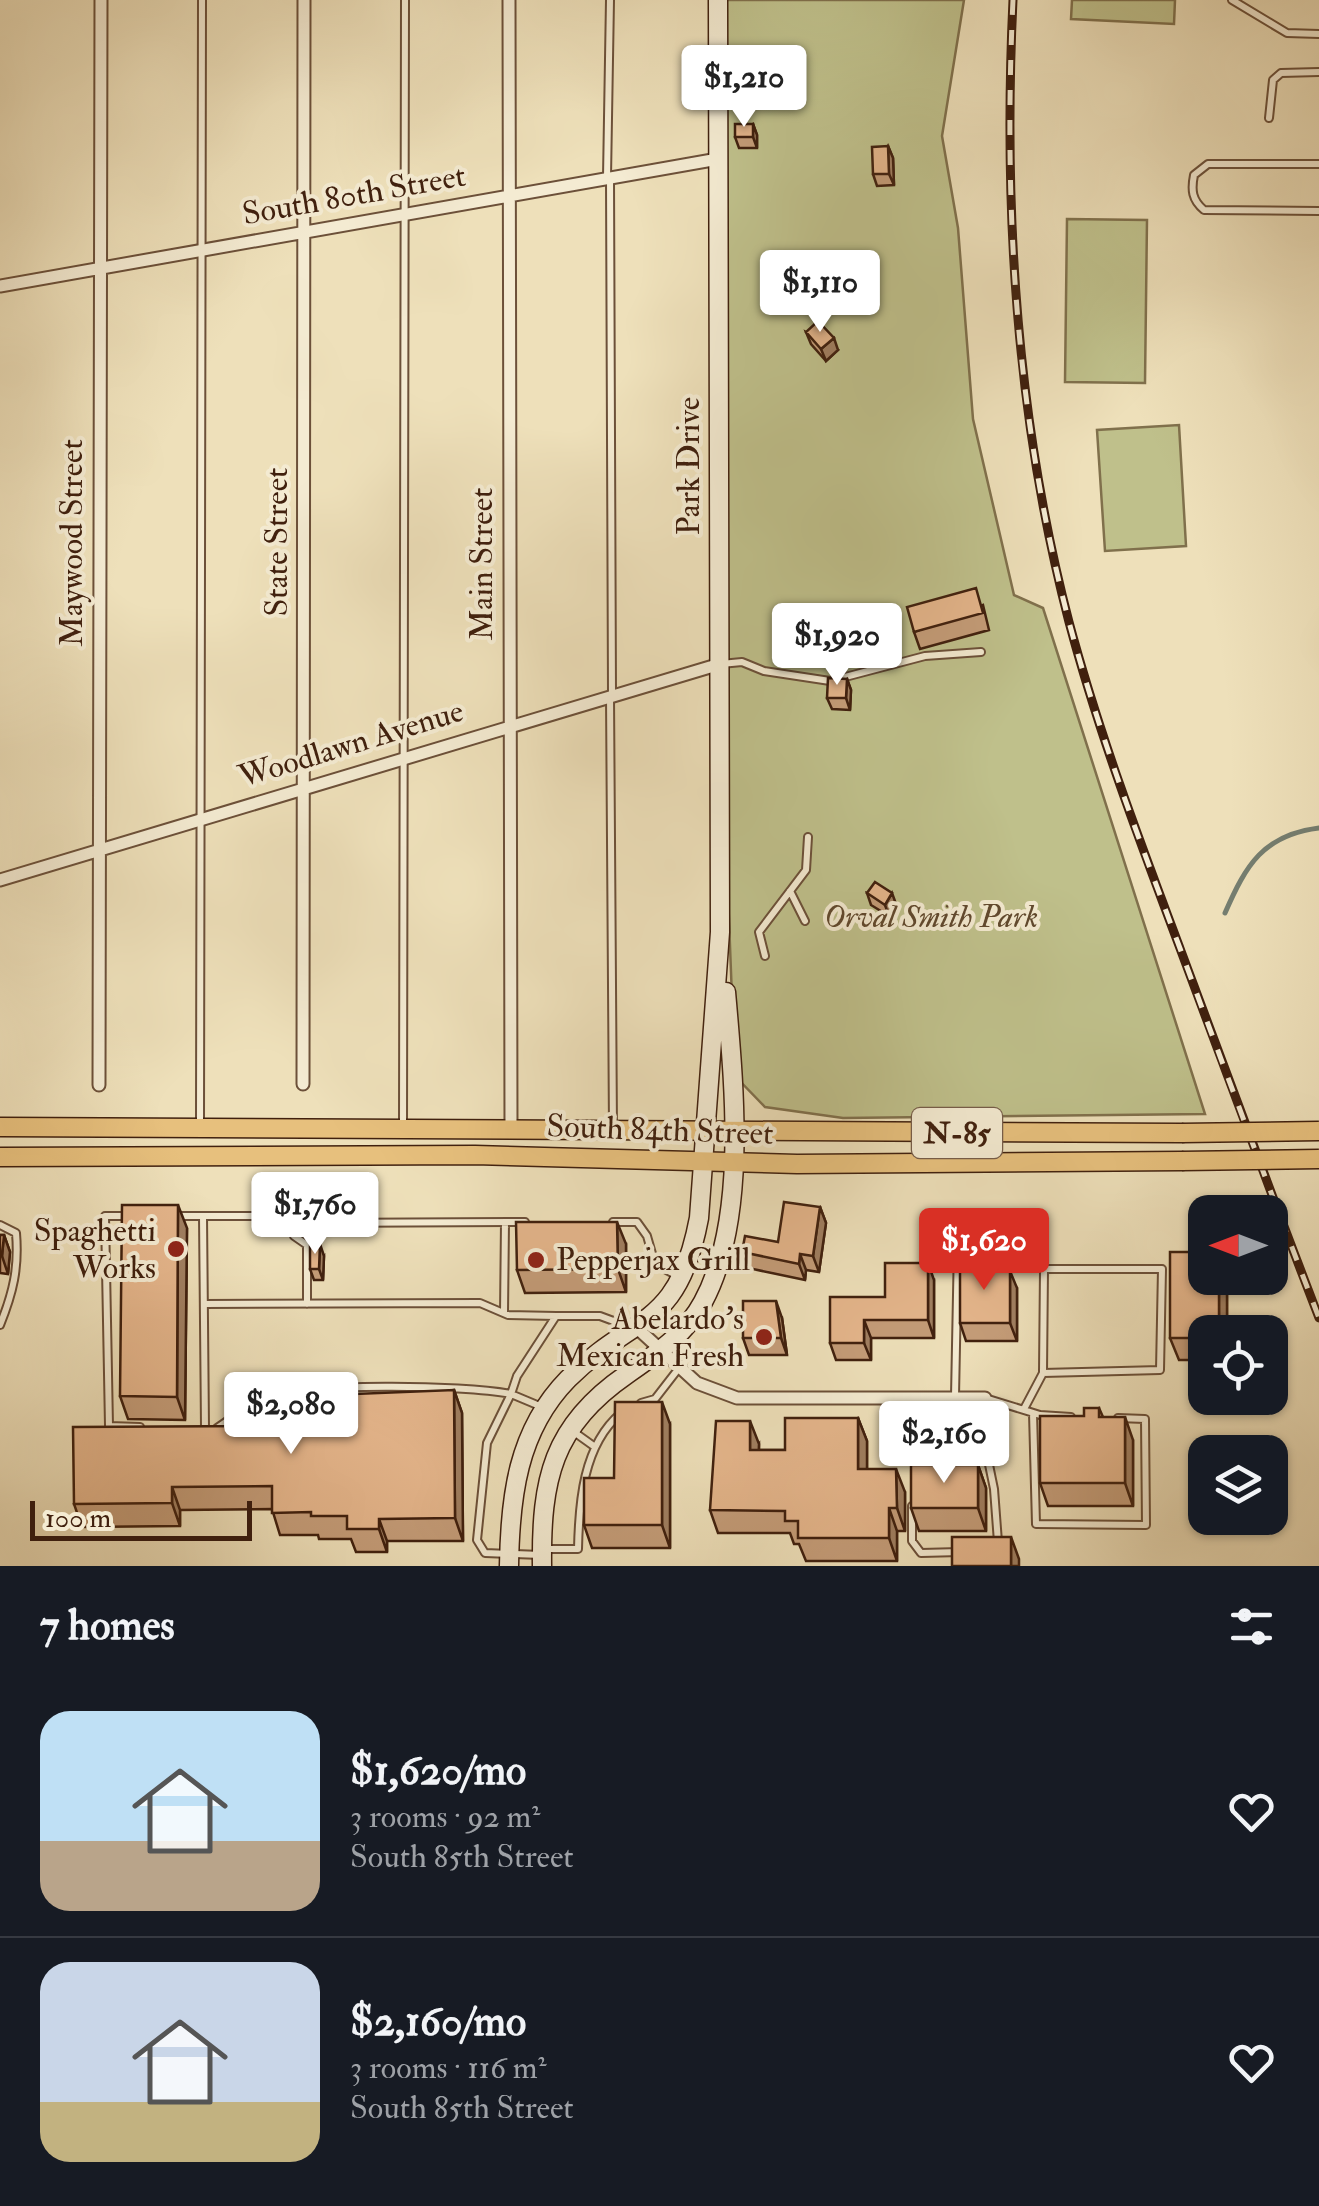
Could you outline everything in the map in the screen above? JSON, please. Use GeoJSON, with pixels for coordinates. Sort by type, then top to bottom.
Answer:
{"type":"FeatureCollection","features":[{"type":"Feature","properties":{"kind":"main road","name":"South 84th Street"},"geometry":{"type":"LineString","coordinates":[[0,1128],[403,1126],[707,1131],[1319,1132]]}},
{"type":"Feature","properties":{"kind":"main road","name":"South 84th Street"},"geometry":{"type":"LineString","coordinates":[[0,1157],[475,1156],[732,1163],[1319,1159]]}},
{"type":"Feature","properties":{"kind":"street","name":"Maywood Street"},"geometry":{"type":"LineString","coordinates":[[99,1085],[101,0]]}},
{"type":"Feature","properties":{"kind":"street","name":"State Street"},"geometry":{"type":"LineString","coordinates":[[304,0],[304,1084]]}},
{"type":"Feature","properties":{"kind":"street","name":"Main Street"},"geometry":{"type":"LineString","coordinates":[[508,0],[511,1127]]}},
{"type":"Feature","properties":{"kind":"street","name":"Park Drive"},"geometry":{"type":"LineString","coordinates":[[542,1557],[549,1471],[569,1429],[604,1392],[658,1352],[694,1316],[712,1282],[727,1230],[732,1131],[720,932],[718,0]]}},
{"type":"Feature","properties":{"kind":"street","name":"South 80th Street"},"geometry":{"type":"LineString","coordinates":[[0,286],[718,160]]}},
{"type":"Feature","properties":{"kind":"street","name":"Woodlawn Avenue"},"geometry":{"type":"LineString","coordinates":[[0,880],[720,664]]}},
{"type":"Feature","properties":{"kind":"street","name":"Park Drive"},"geometry":{"type":"LineString","coordinates":[[510,1560],[517,1472],[544,1408],[587,1362],[638,1329],[668,1300],[682,1277],[697,1230],[705,1162],[720,932]]}},
{"type":"Feature","properties":{"kind":"street"},"geometry":{"type":"LineString","coordinates":[[638,1329],[658,1352],[708,1390],[738,1398],[985,1398]]}},
{"type":"Feature","properties":{"kind":"lane"},"geometry":{"type":"LineString","coordinates":[[200,1126],[202,0]]}},
{"type":"Feature","properties":{"kind":"lane"},"geometry":{"type":"LineString","coordinates":[[403,1126],[405,0]]}},
{"type":"Feature","properties":{"kind":"lane"},"geometry":{"type":"LineString","coordinates":[[610,0],[613,1130]]}},
{"type":"Feature","properties":{"kind":"lane"},"geometry":{"type":"LineString","coordinates":[[1232,0],[1287,33],[1319,34]]}},
{"type":"Feature","properties":{"kind":"lane"},"geometry":{"type":"LineString","coordinates":[[1269,118],[1273,80],[1281,73],[1319,72]]}},
{"type":"Feature","properties":{"kind":"lane"},"geometry":{"type":"LineString","coordinates":[[1319,164],[1208,164],[1194,175],[1192,183],[1193,198],[1204,210],[1319,212]]}},
{"type":"Feature","properties":{"kind":"lane"},"geometry":{"type":"LineString","coordinates":[[720,664],[742,662],[764,671],[830,681],[925,656],[980,652]]}},
{"type":"Feature","properties":{"kind":"lane"},"geometry":{"type":"LineString","coordinates":[[765,956],[760,932],[806,870],[808,837]]}},
{"type":"Feature","properties":{"kind":"lane"},"geometry":{"type":"LineString","coordinates":[[790,891],[805,921]]}},
{"type":"Feature","properties":{"kind":"lane"},"geometry":{"type":"LineString","coordinates":[[144,1216],[105,1216],[109,1426],[147,1427]]}},
{"type":"Feature","properties":{"kind":"lane"},"geometry":{"type":"LineString","coordinates":[[164,1216],[287,1216],[310,1223],[542,1222]]}},
{"type":"Feature","properties":{"kind":"lane"},"geometry":{"type":"LineString","coordinates":[[203,1216],[205,1428]]}},
{"type":"Feature","properties":{"kind":"lane"},"geometry":{"type":"LineString","coordinates":[[504,1314],[505,1222]]}},
{"type":"Feature","properties":{"kind":"lane"},"geometry":{"type":"LineString","coordinates":[[599,1222],[637,1222],[647,1236],[654,1264],[682,1277]]}},
{"type":"Feature","properties":{"kind":"lane"},"geometry":{"type":"LineString","coordinates":[[0,1225],[16,1233],[18,1257],[15,1289],[0,1325]]}},
{"type":"Feature","properties":{"kind":"lane"},"geometry":{"type":"LineString","coordinates":[[294,1236],[307,1244],[307,1304]]}},
{"type":"Feature","properties":{"kind":"lane"},"geometry":{"type":"LineString","coordinates":[[954,1397],[958,1244],[1002,1245]]}},
{"type":"Feature","properties":{"kind":"lane"},"geometry":{"type":"LineString","coordinates":[[1024,1409],[1042,1373],[1044,1270],[1162,1268],[1160,1370],[1042,1373]]}},
{"type":"Feature","properties":{"kind":"lane"},"geometry":{"type":"LineString","coordinates":[[204,1304],[480,1303],[504,1314],[600,1316],[638,1329]]}},
{"type":"Feature","properties":{"kind":"lane"},"geometry":{"type":"LineString","coordinates":[[556,1316],[516,1376],[487,1443],[477,1540],[484,1553],[510,1560],[578,1549],[581,1502],[596,1447],[618,1416],[654,1399],[679,1368]]}},
{"type":"Feature","properties":{"kind":"lane"},"geometry":{"type":"LineString","coordinates":[[186,1428],[217,1428],[264,1398],[306,1392],[473,1387],[510,1394],[544,1408]]}},
{"type":"Feature","properties":{"kind":"lane"},"geometry":{"type":"LineString","coordinates":[[917,1464],[922,1450],[922,1397]]}},
{"type":"Feature","properties":{"kind":"lane"},"geometry":{"type":"LineString","coordinates":[[986,1552],[998,1545],[994,1489],[986,1450],[985,1398],[1033,1413],[1075,1417]]}},
{"type":"Feature","properties":{"kind":"lane"},"geometry":{"type":"LineString","coordinates":[[1033,1413],[1036,1524],[1146,1525],[1145,1419],[1110,1418]]}},
{"type":"Feature","properties":{"kind":"lane"},"geometry":{"type":"LineString","coordinates":[[569,1429],[596,1447]]}},
{"type":"Feature","properties":{"kind":"lane"},"geometry":{"type":"LineString","coordinates":[[922,1450],[986,1450]]}},
{"type":"Feature","properties":{"kind":"lane"},"geometry":{"type":"LineString","coordinates":[[912,1493],[912,1540],[921,1553],[970,1552]]}},
{"type":"Feature","properties":{"kind":"green space","name":"Orval Smith Park"},"geometry":{"type":"Polygon","coordinates":[[[725,0],[964,0],[942,136],[958,228],[973,419],[1014,595],[1043,608],[1205,1114],[843,1118],[765,1107],[735,1076],[728,894],[725,0]]]}},
{"type":"Feature","properties":{"kind":"green space"},"geometry":{"type":"Polygon","coordinates":[[[1072,0],[1175,0],[1174,24],[1071,19],[1072,0]]]}},
{"type":"Feature","properties":{"kind":"green space"},"geometry":{"type":"Polygon","coordinates":[[[1067,219],[1147,220],[1145,383],[1065,382],[1067,219]]]}},
{"type":"Feature","properties":{"kind":"green space"},"geometry":{"type":"Polygon","coordinates":[[[1179,425],[1186,546],[1105,551],[1097,430],[1179,425]]]}},
{"type":"Feature","properties":{"kind":"building"},"geometry":{"type":"Polygon","coordinates":[[[735,124],[753,124],[753,137],[735,137],[735,124]]]}},
{"type":"Feature","properties":{"kind":"building"},"geometry":{"type":"Polygon","coordinates":[[[888,146],[889,174],[873,174],[872,147],[888,146]]]}},
{"type":"Feature","properties":{"kind":"building"},"geometry":{"type":"Polygon","coordinates":[[[818,321],[834,338],[821,349],[806,332],[818,321]]]}},
{"type":"Feature","properties":{"kind":"building"},"geometry":{"type":"Polygon","coordinates":[[[976,588],[983,613],[914,632],[907,607],[976,588]]]}},
{"type":"Feature","properties":{"kind":"building"},"geometry":{"type":"Polygon","coordinates":[[[828,678],[847,679],[846,698],[827,698],[828,678]]]}},
{"type":"Feature","properties":{"kind":"building"},"geometry":{"type":"Polygon","coordinates":[[[875,882],[892,893],[885,905],[867,893],[875,882]]]}},
{"type":"Feature","properties":{"kind":"building"},"geometry":{"type":"Polygon","coordinates":[[[784,1202],[820,1207],[813,1256],[800,1254],[799,1264],[742,1252],[745,1236],[778,1242],[784,1202]]]}},
{"type":"Feature","properties":{"kind":"building"},"geometry":{"type":"Polygon","coordinates":[[[122,1205],[178,1205],[177,1397],[120,1396],[122,1205]]]}},
{"type":"Feature","properties":{"kind":"building"},"geometry":{"type":"Polygon","coordinates":[[[516,1222],[617,1222],[618,1269],[517,1270],[516,1222]]]}},
{"type":"Feature","properties":{"kind":"building"},"geometry":{"type":"Polygon","coordinates":[[[0,1235],[4,1235],[2,1256],[0,1256],[0,1235]]]}},
{"type":"Feature","properties":{"kind":"building"},"geometry":{"type":"Polygon","coordinates":[[[320,1244],[319,1269],[310,1269],[310,1245],[320,1244]]]}},
{"type":"Feature","properties":{"kind":"building"},"geometry":{"type":"Polygon","coordinates":[[[1170,1252],[1188,1252],[1188,1295],[1219,1295],[1219,1315],[1188,1315],[1188,1338],[1170,1338],[1170,1252]]]}},
{"type":"Feature","properties":{"kind":"building"},"geometry":{"type":"Polygon","coordinates":[[[960,1259],[989,1259],[989,1271],[1010,1271],[1010,1323],[960,1323],[960,1259]]]}},
{"type":"Feature","properties":{"kind":"building"},"geometry":{"type":"Polygon","coordinates":[[[885,1263],[928,1263],[928,1320],[864,1320],[864,1343],[830,1343],[830,1297],[885,1297],[885,1263]]]}},
{"type":"Feature","properties":{"kind":"building"},"geometry":{"type":"Polygon","coordinates":[[[743,1301],[776,1301],[781,1338],[743,1338],[743,1301]]]}},
{"type":"Feature","properties":{"kind":"building"},"geometry":{"type":"Polygon","coordinates":[[[454,1390],[455,1518],[379,1519],[379,1529],[347,1529],[347,1516],[272,1513],[272,1486],[172,1487],[172,1503],[74,1504],[73,1427],[253,1426],[253,1398],[454,1390]]]}},
{"type":"Feature","properties":{"kind":"building"},"geometry":{"type":"Polygon","coordinates":[[[615,1402],[662,1402],[662,1525],[584,1525],[584,1478],[614,1478],[615,1402]]]}},
{"type":"Feature","properties":{"kind":"building"},"geometry":{"type":"Polygon","coordinates":[[[1084,1408],[1099,1408],[1099,1417],[1125,1417],[1125,1483],[1040,1483],[1040,1416],[1084,1416],[1084,1408]]]}},
{"type":"Feature","properties":{"kind":"building"},"geometry":{"type":"Polygon","coordinates":[[[785,1418],[858,1418],[858,1469],[896,1469],[897,1508],[889,1508],[889,1538],[798,1538],[798,1521],[785,1521],[785,1511],[710,1510],[716,1421],[750,1421],[750,1450],[785,1450],[785,1418]]]}},
{"type":"Feature","properties":{"kind":"building"},"geometry":{"type":"Polygon","coordinates":[[[911,1465],[978,1465],[978,1508],[911,1508],[911,1465]]]}},
{"type":"Feature","properties":{"kind":"building"},"geometry":{"type":"Polygon","coordinates":[[[952,1537],[1011,1537],[1011,1566],[952,1566],[952,1537]]]}},
{"type":"Feature","properties":{"kind":"waterway"},"geometry":{"type":"LineString","coordinates":[[1225,913],[1249,867],[1270,845],[1319,828]]}},
{"type":"Feature","properties":{"kind":"railway"},"geometry":{"type":"LineString","coordinates":[[1013,0],[1010,157],[1017,313],[1036,469],[1051,546],[1081,664],[1121,788],[1319,1318]]}},
{"type":"Feature","properties":{"kind":"place","name":"Spaghetti Works"},"geometry":{"type":"Point","coordinates":[176,1249]}},
{"type":"Feature","properties":{"kind":"place","name":"Pepperjax Grill"},"geometry":{"type":"Point","coordinates":[536,1260]}},
{"type":"Feature","properties":{"kind":"place","name":"Abelardo's Mexican Fresh"},"geometry":{"type":"Point","coordinates":[764,1337]}}]}
